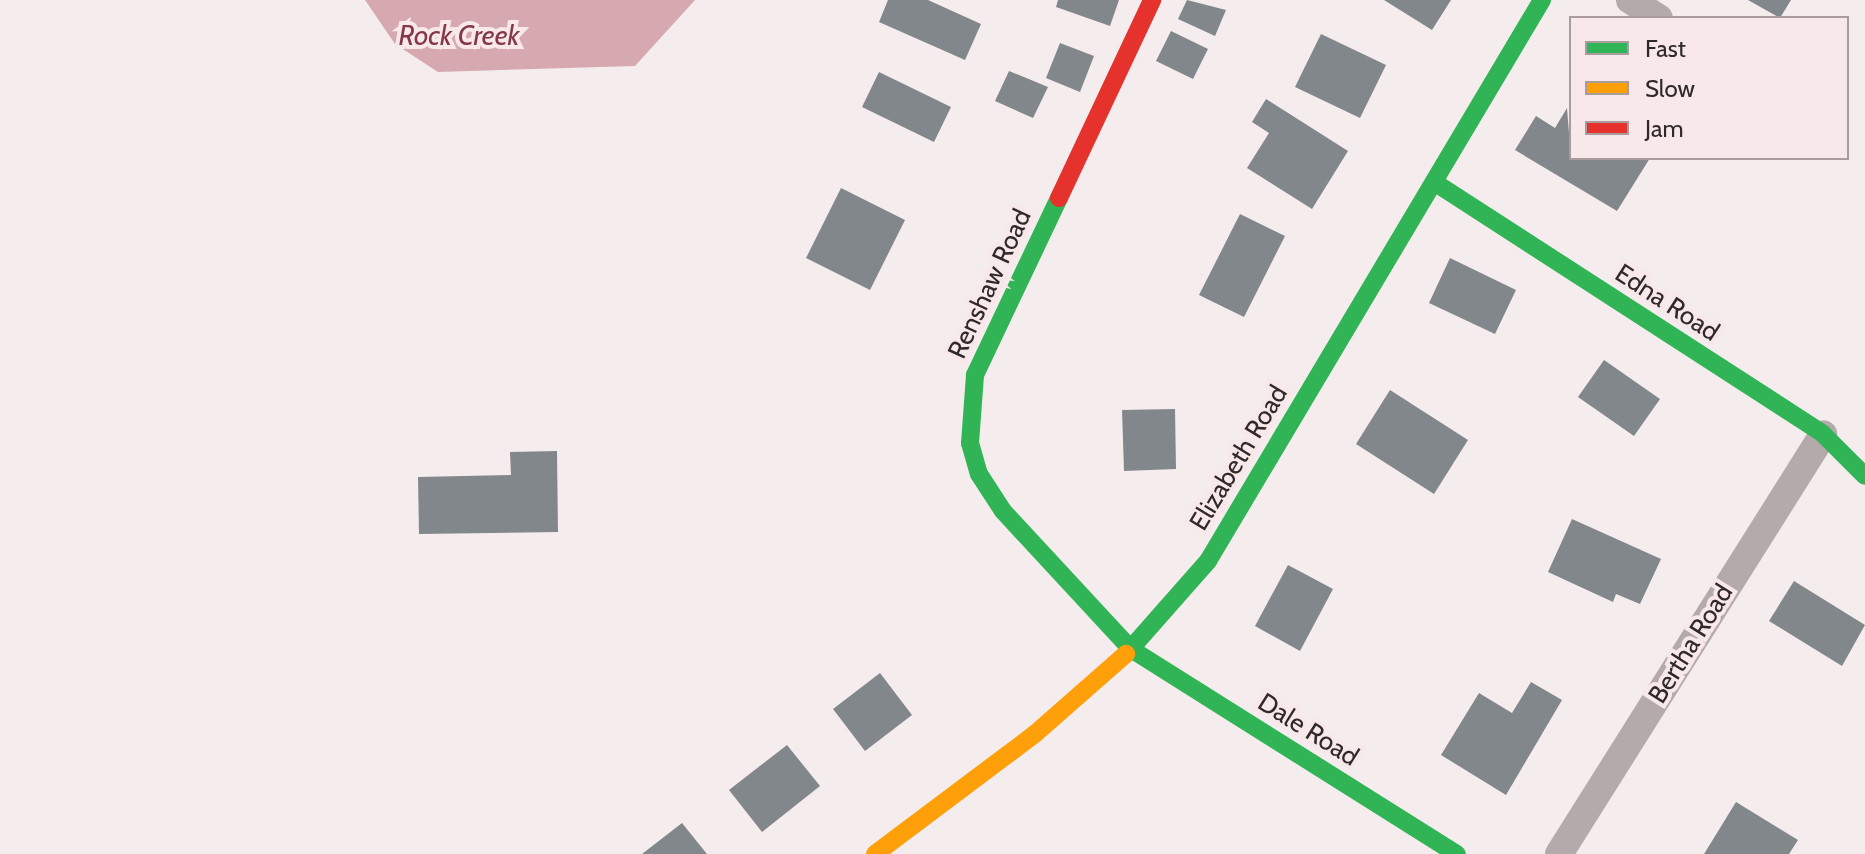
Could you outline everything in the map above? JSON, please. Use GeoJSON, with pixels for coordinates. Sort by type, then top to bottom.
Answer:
{"type":"FeatureCollection","features":[{"type":"Feature","properties":{"kind":"street","name":"Renshaw Road"},"geometry":{"type":"LineString","coordinates":[[1131,649],[1003,511],[979,474],[970,443],[970,419],[975,375],[1152,0]]}},
{"type":"Feature","properties":{"kind":"street","name":"Elizabeth Road"},"geometry":{"type":"LineString","coordinates":[[875,854],[1036,733],[1131,649],[1208,561],[1542,0]]}},
{"type":"Feature","properties":{"kind":"street"},"geometry":{"type":"LineString","coordinates":[[1630,0],[1656,16]]}},
{"type":"Feature","properties":{"kind":"street","name":"Edna Road"},"geometry":{"type":"LineString","coordinates":[[1434,182],[1823,434],[1865,476]]}},
{"type":"Feature","properties":{"kind":"street","name":"Bertha Road"},"geometry":{"type":"LineString","coordinates":[[1559,854],[1823,434]]}},
{"type":"Feature","properties":{"kind":"street","name":"Dale Road"},"geometry":{"type":"LineString","coordinates":[[1131,649],[1457,854]]}},
{"type":"Feature","properties":{"kind":"water","name":"Rock Creek"},"geometry":{"type":"Polygon","coordinates":[[[365,0],[695,0],[635,66],[438,72],[395,44],[365,0]]]}},
{"type":"Feature","properties":{"kind":"building"},"geometry":{"type":"Polygon","coordinates":[[[888,0],[928,0],[981,24],[965,60],[879,22],[888,0]]]}},
{"type":"Feature","properties":{"kind":"building"},"geometry":{"type":"Polygon","coordinates":[[[1058,0],[1119,0],[1110,26],[1056,7],[1058,0]]]}},
{"type":"Feature","properties":{"kind":"building"},"geometry":{"type":"Polygon","coordinates":[[[1187,0],[1226,10],[1215,36],[1178,19],[1187,0]]]}},
{"type":"Feature","properties":{"kind":"building"},"geometry":{"type":"Polygon","coordinates":[[[1384,0],[1451,0],[1432,30],[1384,0]]]}},
{"type":"Feature","properties":{"kind":"building"},"geometry":{"type":"Polygon","coordinates":[[[1748,0],[1791,0],[1781,16],[1748,0]]]}},
{"type":"Feature","properties":{"kind":"building"},"geometry":{"type":"Polygon","coordinates":[[[1171,31],[1208,49],[1193,79],[1156,61],[1171,31]]]}},
{"type":"Feature","properties":{"kind":"building"},"geometry":{"type":"Polygon","coordinates":[[[1321,34],[1386,65],[1360,118],[1295,87],[1321,34]]]}},
{"type":"Feature","properties":{"kind":"building"},"geometry":{"type":"Polygon","coordinates":[[[1060,43],[1094,56],[1080,92],[1046,78],[1060,43]]]}},
{"type":"Feature","properties":{"kind":"building"},"geometry":{"type":"Polygon","coordinates":[[[1009,71],[1048,87],[1033,118],[995,101],[1009,71]]]}},
{"type":"Feature","properties":{"kind":"building"},"geometry":{"type":"Polygon","coordinates":[[[879,72],[951,107],[934,142],[862,107],[879,72]]]}},
{"type":"Feature","properties":{"kind":"building"},"geometry":{"type":"Polygon","coordinates":[[[1266,99],[1348,151],[1312,209],[1247,168],[1269,133],[1252,122],[1266,99]]]}},
{"type":"Feature","properties":{"kind":"building"},"geometry":{"type":"Polygon","coordinates":[[[1567,108],[1569,160],[1649,160],[1617,211],[1515,150],[1536,116],[1555,128],[1567,108]]]}},
{"type":"Feature","properties":{"kind":"building"},"geometry":{"type":"Polygon","coordinates":[[[841,188],[905,220],[870,290],[806,258],[841,188]]]}},
{"type":"Feature","properties":{"kind":"building"},"geometry":{"type":"Polygon","coordinates":[[[1240,214],[1285,236],[1244,317],[1199,295],[1240,214]]]}},
{"type":"Feature","properties":{"kind":"building"},"geometry":{"type":"Polygon","coordinates":[[[1450,258],[1516,290],[1495,334],[1429,303],[1450,258]]]}},
{"type":"Feature","properties":{"kind":"building"},"geometry":{"type":"Polygon","coordinates":[[[1604,360],[1660,399],[1634,436],[1578,397],[1604,360]]]}},
{"type":"Feature","properties":{"kind":"building"},"geometry":{"type":"Polygon","coordinates":[[[1390,390],[1468,440],[1434,494],[1356,444],[1390,390]]]}},
{"type":"Feature","properties":{"kind":"building"},"geometry":{"type":"Polygon","coordinates":[[[1175,409],[1176,469],[1124,471],[1122,410],[1175,409]]]}},
{"type":"Feature","properties":{"kind":"building"},"geometry":{"type":"Polygon","coordinates":[[[557,451],[558,532],[419,534],[418,477],[511,475],[510,452],[557,451]]]}},
{"type":"Feature","properties":{"kind":"building"},"geometry":{"type":"Polygon","coordinates":[[[1572,519],[1661,559],[1640,604],[1616,594],[1613,602],[1548,572],[1572,519]]]}},
{"type":"Feature","properties":{"kind":"building"},"geometry":{"type":"Polygon","coordinates":[[[1288,565],[1333,589],[1300,651],[1255,626],[1288,565]]]}},
{"type":"Feature","properties":{"kind":"building"},"geometry":{"type":"Polygon","coordinates":[[[1794,581],[1865,625],[1842,666],[1769,621],[1794,581]]]}},
{"type":"Feature","properties":{"kind":"building"},"geometry":{"type":"Polygon","coordinates":[[[880,673],[912,715],[865,751],[833,709],[880,673]]]}},
{"type":"Feature","properties":{"kind":"building"},"geometry":{"type":"Polygon","coordinates":[[[1531,682],[1562,700],[1506,795],[1441,755],[1479,693],[1512,713],[1531,682]]]}},
{"type":"Feature","properties":{"kind":"building"},"geometry":{"type":"Polygon","coordinates":[[[787,745],[820,786],[762,832],[729,790],[787,745]]]}},
{"type":"Feature","properties":{"kind":"building"},"geometry":{"type":"Polygon","coordinates":[[[1736,802],[1798,840],[1789,854],[1704,854],[1736,802]]]}},
{"type":"Feature","properties":{"kind":"building"},"geometry":{"type":"Polygon","coordinates":[[[682,823],[707,854],[642,854],[682,823]]]}},
{"type":"Feature","properties":{"kind":"traffic: fast"},"geometry":{"type":"LineString","coordinates":[[1126,654],[1208,561],[1542,0]]}},
{"type":"Feature","properties":{"kind":"traffic: fast"},"geometry":{"type":"LineString","coordinates":[[1434,182],[1823,434],[1865,476]]}},
{"type":"Feature","properties":{"kind":"traffic: fast"},"geometry":{"type":"LineString","coordinates":[[1059,198],[975,375],[970,443],[979,474],[1003,511],[1131,649],[1457,854]]}},
{"type":"Feature","properties":{"kind":"traffic: slow"},"geometry":{"type":"LineString","coordinates":[[875,854],[1036,733],[1126,654]]}},
{"type":"Feature","properties":{"kind":"traffic: jam"},"geometry":{"type":"LineString","coordinates":[[1059,198],[1152,0]]}}]}
